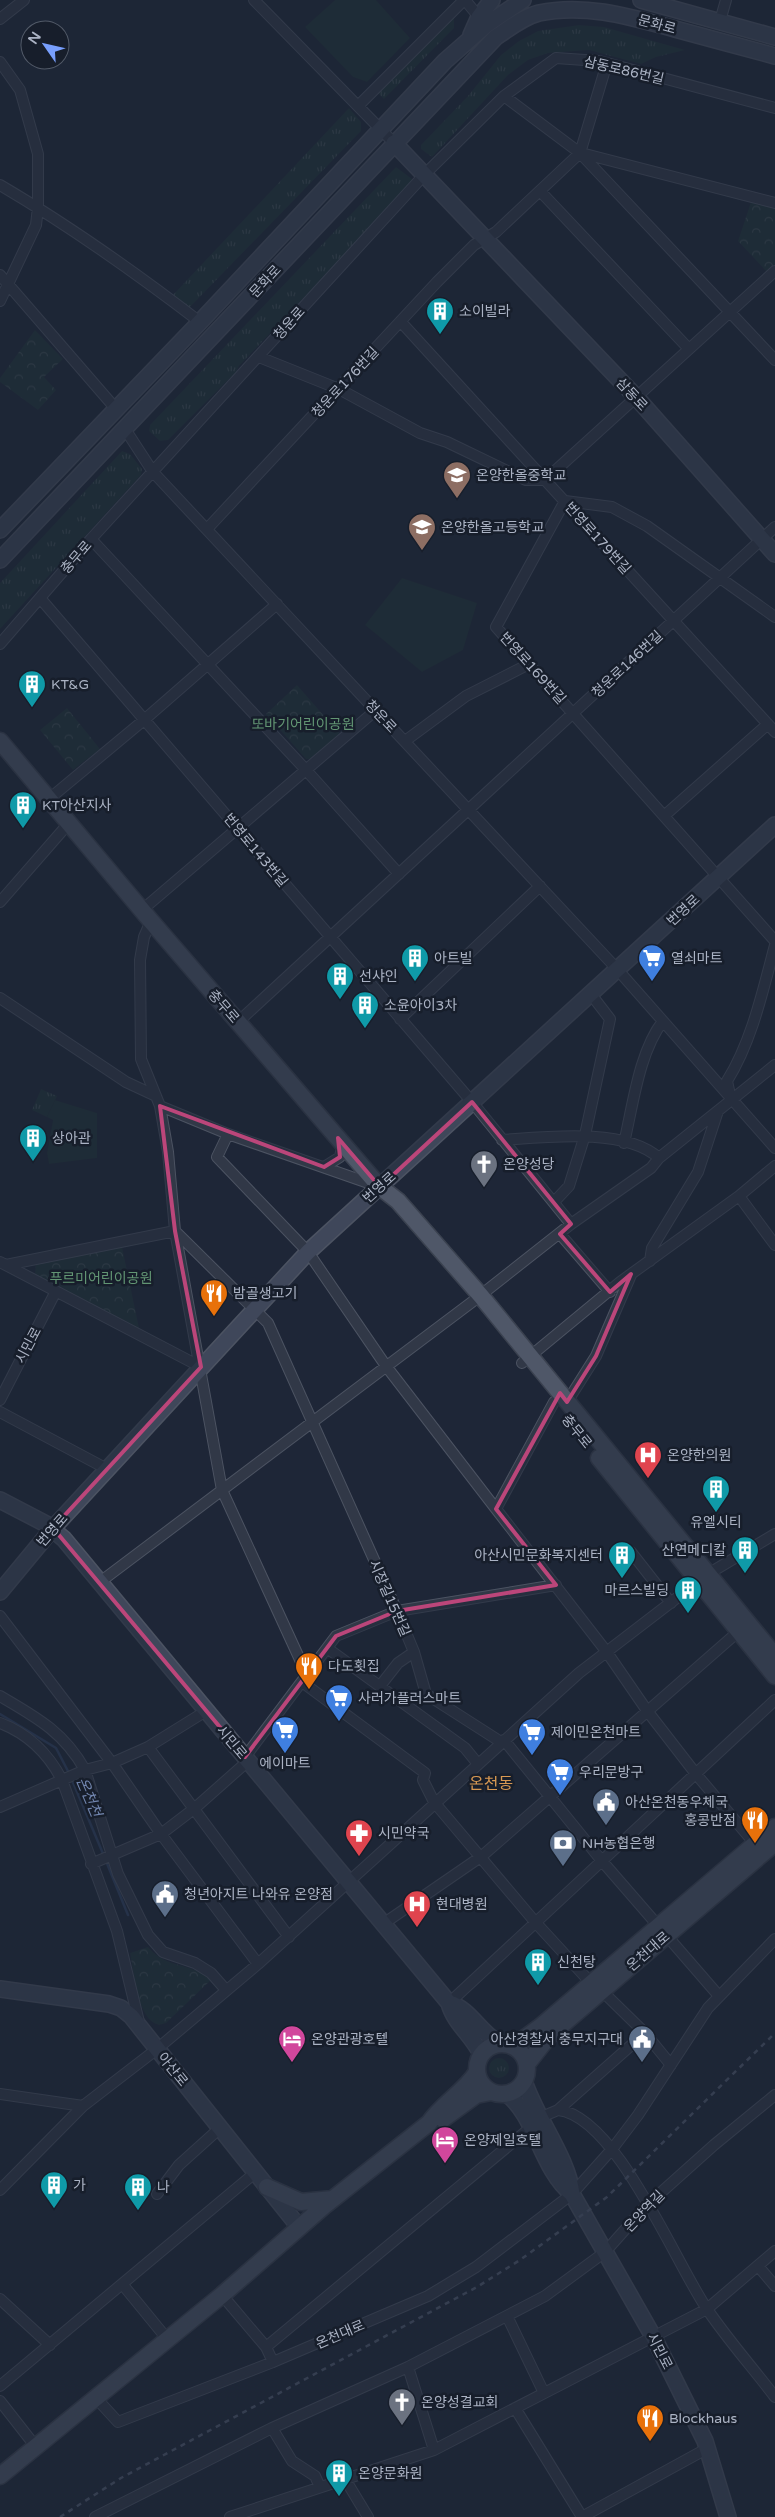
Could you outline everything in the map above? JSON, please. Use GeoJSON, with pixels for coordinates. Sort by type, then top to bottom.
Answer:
{"type":"FeatureCollection","features":[{"type":"Feature","properties":{"kind":"main road"},"geometry":{"type":"LineString","coordinates":[[469,40],[479,17],[492,0]]}},
{"type":"Feature","properties":{"kind":"main road","name":"문화로"},"geometry":{"type":"LineString","coordinates":[[0,530],[200,322],[445,61],[506,10],[523,0]]}},
{"type":"Feature","properties":{"kind":"main road","name":"문화로"},"geometry":{"type":"LineString","coordinates":[[641,0],[775,37]]}},
{"type":"Feature","properties":{"kind":"main road","name":"문화로"},"geometry":{"type":"LineString","coordinates":[[0,560],[496,37],[526,18],[536,7],[620,14],[775,56]]}},
{"type":"Feature","properties":{"kind":"main road","name":"삼동로"},"geometry":{"type":"LineString","coordinates":[[394,143],[636,398],[775,554]]}},
{"type":"Feature","properties":{"kind":"main road","name":"충무로"},"geometry":{"type":"LineString","coordinates":[[1,745],[380,1187],[390,1207],[476,1299],[703,1578],[739,1632],[775,1676]]}},
{"type":"Feature","properties":{"kind":"main road","name":"번영로"},"geometry":{"type":"LineString","coordinates":[[0,1592],[53,1528],[308,1252],[775,825]]}},
{"type":"Feature","properties":{"kind":"main road","name":"충무로"},"geometry":{"type":"LineString","coordinates":[[561,1402],[652,1526],[775,1656]]}},
{"type":"Feature","properties":{"kind":"main road","name":"시민로"},"geometry":{"type":"LineString","coordinates":[[0,1500],[53,1528],[100,1582],[449,2003],[452,2013],[476,2042],[482,2054]]}},
{"type":"Feature","properties":{"kind":"main road","name":"온천대로"},"geometry":{"type":"LineString","coordinates":[[527,2064],[549,2036],[597,1987],[662,1931],[775,1827]]}},
{"type":"Feature","properties":{"kind":"main road","name":"온천대로"},"geometry":{"type":"LineString","coordinates":[[662,1931],[775,1843]]}},
{"type":"Feature","properties":{"kind":"main road","name":"온천대로"},"geometry":{"type":"LineString","coordinates":[[505,2044],[525,2038],[597,1987]]}},
{"type":"Feature","properties":{"kind":"main road","name":"아산로"},"geometry":{"type":"LineString","coordinates":[[0,1989],[109,2004],[121,2008],[140,2027],[299,2227]]}},
{"type":"Feature","properties":{"kind":"main road","name":"시민로"},"geometry":{"type":"LineString","coordinates":[[449,2003],[460,2006],[490,2038],[505,2044]]}},
{"type":"Feature","properties":{"kind":"main road"},"geometry":{"type":"LineString","coordinates":[[0,2476],[168,2340],[333,2199],[429,2123],[438,2111],[470,2084],[477,2072],[478,2061],[487,2048],[505,2044],[523,2054],[527,2064],[524,2081],[517,2089],[476,2095],[441,2120],[429,2123]]}},
{"type":"Feature","properties":{"kind":"main road"},"geometry":{"type":"LineString","coordinates":[[477,2072],[482,2084],[499,2093]]}},
{"type":"Feature","properties":{"kind":"main road","name":"시민로"},"geometry":{"type":"LineString","coordinates":[[524,2081],[535,2123]]}},
{"type":"Feature","properties":{"kind":"main road","name":"시민로"},"geometry":{"type":"LineString","coordinates":[[499,2093],[514,2099],[535,2123],[570,2178],[572,2194],[654,2338],[708,2448],[728,2517]]}},
{"type":"Feature","properties":{"kind":"main road"},"geometry":{"type":"LineString","coordinates":[[267,2187],[301,2202],[333,2199]]}},
{"type":"Feature","properties":{"kind":"street"},"geometry":{"type":"LineString","coordinates":[[0,19],[24,0]]}},
{"type":"Feature","properties":{"kind":"street"},"geometry":{"type":"LineString","coordinates":[[254,0],[394,143]]}},
{"type":"Feature","properties":{"kind":"street"},"geometry":{"type":"LineString","coordinates":[[358,106],[464,0],[479,17]]}},
{"type":"Feature","properties":{"kind":"street"},"geometry":{"type":"LineString","coordinates":[[720,21],[726,0]]}},
{"type":"Feature","properties":{"kind":"street","name":"삼동로86번길"},"geometry":{"type":"LineString","coordinates":[[425,174],[504,96],[556,58],[607,64],[775,108]]}},
{"type":"Feature","properties":{"kind":"street"},"geometry":{"type":"LineString","coordinates":[[0,62],[20,90],[38,154],[36,225],[0,301]]}},
{"type":"Feature","properties":{"kind":"street"},"geometry":{"type":"LineString","coordinates":[[485,238],[496,232],[580,153],[607,64]]}},
{"type":"Feature","properties":{"kind":"street"},"geometry":{"type":"LineString","coordinates":[[504,96],[580,153],[775,360]]}},
{"type":"Feature","properties":{"kind":"street"},"geometry":{"type":"LineString","coordinates":[[580,153],[775,203]]}},
{"type":"Feature","properties":{"kind":"street","name":"청운로"},"geometry":{"type":"LineString","coordinates":[[153,472],[425,174]]}},
{"type":"Feature","properties":{"kind":"street"},"geometry":{"type":"LineString","coordinates":[[0,185],[66,224],[137,274],[200,322]]}},
{"type":"Feature","properties":{"kind":"street"},"geometry":{"type":"LineString","coordinates":[[540,191],[689,349]]}},
{"type":"Feature","properties":{"kind":"street","name":"청운로176번길"},"geometry":{"type":"LineString","coordinates":[[207,529],[474,245],[485,238]]}},
{"type":"Feature","properties":{"kind":"street"},"geometry":{"type":"LineString","coordinates":[[259,357],[339,390],[420,434],[447,442],[526,480],[545,480],[775,271]]}},
{"type":"Feature","properties":{"kind":"street"},"geometry":{"type":"LineString","coordinates":[[0,275],[116,409]]}},
{"type":"Feature","properties":{"kind":"street","name":"번영로179번길"},"geometry":{"type":"LineString","coordinates":[[401,322],[771,728]]}},
{"type":"Feature","properties":{"kind":"street","name":"청운로"},"geometry":{"type":"LineString","coordinates":[[125,429],[153,472],[617,969],[775,1148]]}},
{"type":"Feature","properties":{"kind":"street","name":"충무로"},"geometry":{"type":"LineString","coordinates":[[0,644],[91,539],[153,472]]}},
{"type":"Feature","properties":{"kind":"street"},"geometry":{"type":"LineString","coordinates":[[565,501],[612,507],[647,526],[775,618]]}},
{"type":"Feature","properties":{"kind":"street","name":"번영로169번길"},"geometry":{"type":"LineString","coordinates":[[565,501],[496,627],[775,941]]}},
{"type":"Feature","properties":{"kind":"street","name":"청운로146번길"},"geometry":{"type":"LineString","coordinates":[[238,1022],[775,527]]}},
{"type":"Feature","properties":{"kind":"street"},"geometry":{"type":"LineString","coordinates":[[91,539],[306,770],[399,874]]}},
{"type":"Feature","properties":{"kind":"street","name":"번영로143번길"},"geometry":{"type":"LineString","coordinates":[[40,598],[472,1102]]}},
{"type":"Feature","properties":{"kind":"street"},"geometry":{"type":"LineString","coordinates":[[49,799],[144,720],[277,604]]}},
{"type":"Feature","properties":{"kind":"street","name":"청운로"},"geometry":{"type":"LineString","coordinates":[[405,741],[466,696],[529,664]]}},
{"type":"Feature","properties":{"kind":"street"},"geometry":{"type":"LineString","coordinates":[[376,710],[238,828],[147,916],[140,960],[139,1039],[141,1059],[158,1101],[168,1152],[175,1231],[222,1490],[305,1679],[425,1773],[423,1780],[434,1802],[482,1856],[536,1922],[597,1987],[645,2033],[671,2065]]}},
{"type":"Feature","properties":{"kind":"street"},"geometry":{"type":"LineString","coordinates":[[664,816],[771,728]]}},
{"type":"Feature","properties":{"kind":"street"},"geometry":{"type":"LineString","coordinates":[[0,902],[69,823]]}},
{"type":"Feature","properties":{"kind":"street"},"geometry":{"type":"LineString","coordinates":[[400,1020],[540,886]]}},
{"type":"Feature","properties":{"kind":"street"},"geometry":{"type":"LineString","coordinates":[[731,1098],[727,1080],[735,1068],[761,998],[775,945]]}},
{"type":"Feature","properties":{"kind":"street"},"geometry":{"type":"LineString","coordinates":[[554,1202],[569,1186],[585,1135],[610,1019],[590,993]]}},
{"type":"Feature","properties":{"kind":"street"},"geometry":{"type":"LineString","coordinates":[[0,998],[126,1082],[158,1101],[228,1134],[380,1187]]}},
{"type":"Feature","properties":{"kind":"street"},"geometry":{"type":"LineString","coordinates":[[624,1143],[638,1079],[656,1030],[663,1021]]}},
{"type":"Feature","properties":{"kind":"street"},"geometry":{"type":"LineString","coordinates":[[100,1582],[312,1424],[571,1224],[651,1168],[658,1158],[731,1098],[775,1065]]}},
{"type":"Feature","properties":{"kind":"street"},"geometry":{"type":"LineString","coordinates":[[472,1102],[571,1224]]}},
{"type":"Feature","properties":{"kind":"street"},"geometry":{"type":"LineString","coordinates":[[650,1260],[652,1248],[698,1172],[718,1110]]}},
{"type":"Feature","properties":{"kind":"street"},"geometry":{"type":"LineString","coordinates":[[228,1134],[217,1157],[308,1252],[386,1366],[606,1651],[648,1712],[696,1774],[755,1844]]}},
{"type":"Feature","properties":{"kind":"street"},"geometry":{"type":"LineString","coordinates":[[502,1140],[585,1135],[624,1143],[650,1151],[658,1158]]}},
{"type":"Feature","properties":{"kind":"street"},"geometry":{"type":"LineString","coordinates":[[324,1168],[340,1157],[342,1147],[338,1138]]}},
{"type":"Feature","properties":{"kind":"street"},"geometry":{"type":"LineString","coordinates":[[526,1360],[631,1274],[738,1196],[775,1166]]}},
{"type":"Feature","properties":{"kind":"street"},"geometry":{"type":"LineString","coordinates":[[738,1196],[775,1245]]}},
{"type":"Feature","properties":{"kind":"street"},"geometry":{"type":"LineString","coordinates":[[3,1264],[175,1231]]}},
{"type":"Feature","properties":{"kind":"street"},"geometry":{"type":"LineString","coordinates":[[175,1231],[254,1309]]}},
{"type":"Feature","properties":{"kind":"street"},"geometry":{"type":"LineString","coordinates":[[560,1234],[610,1292]]}},
{"type":"Feature","properties":{"kind":"street"},"geometry":{"type":"LineString","coordinates":[[3,1264],[201,1367]]}},
{"type":"Feature","properties":{"kind":"street","name":"충무로"},"geometry":{"type":"LineString","coordinates":[[561,1402],[596,1356],[631,1274]]}},
{"type":"Feature","properties":{"kind":"street","name":"시민로"},"geometry":{"type":"LineString","coordinates":[[0,1400],[56,1291]]}},
{"type":"Feature","properties":{"kind":"street","name":"시장길15번길"},"geometry":{"type":"LineString","coordinates":[[254,1309],[268,1323],[397,1611],[414,1652],[426,1694],[502,1741],[552,1796]]}},
{"type":"Feature","properties":{"kind":"street"},"geometry":{"type":"LineString","coordinates":[[496,1508],[561,1402]]}},
{"type":"Feature","properties":{"kind":"street"},"geometry":{"type":"LineString","coordinates":[[0,1412],[107,1470]]}},
{"type":"Feature","properties":{"kind":"street"},"geometry":{"type":"LineString","coordinates":[[0,2190],[83,2106],[157,2049],[258,1964],[434,1802],[606,1651],[703,1578],[775,1534]]}},
{"type":"Feature","properties":{"kind":"street"},"geometry":{"type":"LineString","coordinates":[[631,1552],[671,1603]]}},
{"type":"Feature","properties":{"kind":"street"},"geometry":{"type":"LineString","coordinates":[[91,1864],[161,1834],[195,1808],[246,1759],[336,1636],[397,1611],[556,1586]]}},
{"type":"Feature","properties":{"kind":"street"},"geometry":{"type":"LineString","coordinates":[[0,1616],[112,1764],[161,1834],[258,1964]]}},
{"type":"Feature","properties":{"kind":"street"},"geometry":{"type":"LineString","coordinates":[[383,1924],[482,1856],[739,1632]]}},
{"type":"Feature","properties":{"kind":"street"},"geometry":{"type":"LineString","coordinates":[[328,1648],[465,1748],[478,1764]]}},
{"type":"Feature","properties":{"kind":"street"},"geometry":{"type":"LineString","coordinates":[[380,1686],[398,1664],[414,1652]]}},
{"type":"Feature","properties":{"kind":"street"},"geometry":{"type":"LineString","coordinates":[[0,1696],[51,1726],[71,1746],[85,1770],[114,1855],[118,1874],[148,1935],[156,1945],[172,1957],[204,1967],[212,1973],[226,1990]]}},
{"type":"Feature","properties":{"kind":"street"},"geometry":{"type":"LineString","coordinates":[[449,2003],[775,1700]]}},
{"type":"Feature","properties":{"kind":"street"},"geometry":{"type":"LineString","coordinates":[[0,1807],[85,1770],[112,1764],[148,1747],[206,1711]]}},
{"type":"Feature","properties":{"kind":"street"},"geometry":{"type":"LineString","coordinates":[[0,1723],[40,1747],[52,1760],[62,1780],[117,1931],[140,2027]]}},
{"type":"Feature","properties":{"kind":"street"},"geometry":{"type":"LineString","coordinates":[[148,1747],[289,1936]]}},
{"type":"Feature","properties":{"kind":"street","name":"온천대로"},"geometry":{"type":"LineString","coordinates":[[552,1796],[602,1861],[662,1931]]}},
{"type":"Feature","properties":{"kind":"street"},"geometry":{"type":"LineString","coordinates":[[662,1931],[719,1996]]}},
{"type":"Feature","properties":{"kind":"street"},"geometry":{"type":"LineString","coordinates":[[572,2194],[613,2148],[708,2008],[775,1939]]}},
{"type":"Feature","properties":{"kind":"street"},"geometry":{"type":"LineString","coordinates":[[109,2004],[120,2002],[131,1988]]}},
{"type":"Feature","properties":{"kind":"street"},"geometry":{"type":"LineString","coordinates":[[266,2347],[535,2123],[558,2110],[645,2033]]}},
{"type":"Feature","properties":{"kind":"street"},"geometry":{"type":"LineString","coordinates":[[0,2094],[83,2106]]}},
{"type":"Feature","properties":{"kind":"street","name":"온양역길"},"geometry":{"type":"LineString","coordinates":[[95,2517],[272,2428],[408,2367],[545,2296],[605,2252],[647,2206],[714,2145],[775,2095]]}},
{"type":"Feature","properties":{"kind":"street"},"geometry":{"type":"LineString","coordinates":[[558,2110],[570,2111],[585,2120],[613,2148],[707,2309],[775,2397]]}},
{"type":"Feature","properties":{"kind":"street"},"geometry":{"type":"LineString","coordinates":[[157,2194],[179,2165],[220,2128]]}},
{"type":"Feature","properties":{"kind":"street"},"geometry":{"type":"LineString","coordinates":[[0,2386],[256,2172]]}},
{"type":"Feature","properties":{"kind":"street","name":"온천대로"},"geometry":{"type":"LineString","coordinates":[[96,2398],[118,2422],[273,2362],[428,2296],[476,2267],[572,2194]]}},
{"type":"Feature","properties":{"kind":"street"},"geometry":{"type":"LineString","coordinates":[[230,2517],[434,2450],[707,2309],[775,2251]]}},
{"type":"Feature","properties":{"kind":"street"},"geometry":{"type":"LineString","coordinates":[[758,2266],[775,2286]]}},
{"type":"Feature","properties":{"kind":"street"},"geometry":{"type":"LineString","coordinates":[[123,2285],[168,2340]]}},
{"type":"Feature","properties":{"kind":"street"},"geometry":{"type":"LineString","coordinates":[[222,2295],[266,2347],[273,2362]]}},
{"type":"Feature","properties":{"kind":"street"},"geometry":{"type":"LineString","coordinates":[[0,2299],[50,2345]]}},
{"type":"Feature","properties":{"kind":"street"},"geometry":{"type":"LineString","coordinates":[[507,2316],[544,2393]]}},
{"type":"Feature","properties":{"kind":"street"},"geometry":{"type":"LineString","coordinates":[[408,2367],[434,2450]]}},
{"type":"Feature","properties":{"kind":"street"},"geometry":{"type":"LineString","coordinates":[[0,2401],[36,2447]]}},
{"type":"Feature","properties":{"kind":"street"},"geometry":{"type":"LineString","coordinates":[[515,2408],[582,2517],[708,2448]]}},
{"type":"Feature","properties":{"kind":"street"},"geometry":{"type":"LineString","coordinates":[[272,2428],[292,2461],[315,2476],[320,2487]]}},
{"type":"Feature","properties":{"kind":"street"},"geometry":{"type":"LineString","coordinates":[[345,2479],[368,2517]]}},
{"type":"Feature","properties":{"kind":"highlighted area"},"geometry":{"type":"Polygon","coordinates":[[[472,1102],[571,1224],[560,1234],[610,1292],[631,1274],[596,1356],[567,1402],[560,1393],[496,1509],[556,1585],[397,1611],[336,1636],[245,1757],[53,1528],[201,1367],[175,1231],[160,1106],[324,1167],[340,1157],[338,1138],[380,1187],[472,1102]]]}},
{"type":"Feature","properties":{"kind":"green space"},"geometry":{"type":"Polygon","coordinates":[[[335,0],[376,0],[410,38],[367,82],[353,77],[305,27],[335,0]]]}},
{"type":"Feature","properties":{"kind":"green space"},"geometry":{"type":"Polygon","coordinates":[[[454,17],[454,28],[384,99],[378,93],[454,17]]]}},
{"type":"Feature","properties":{"kind":"green space"},"geometry":{"type":"Polygon","coordinates":[[[579,25],[604,27],[685,50],[656,57],[641,64],[589,50],[548,53],[528,60],[508,75],[432,157],[421,149],[421,145],[468,96],[501,55],[519,41],[538,31],[579,25]]]}},
{"type":"Feature","properties":{"kind":"green space"},"geometry":{"type":"Polygon","coordinates":[[[349,108],[361,122],[361,131],[190,307],[185,307],[172,296],[349,108]]]}},
{"type":"Feature","properties":{"kind":"green space"},"geometry":{"type":"Polygon","coordinates":[[[396,167],[412,179],[412,183],[239,366],[236,372],[168,440],[160,441],[149,431],[150,425],[396,167]]]}},
{"type":"Feature","properties":{"kind":"green space"},"geometry":{"type":"Polygon","coordinates":[[[751,202],[775,209],[775,265],[767,272],[738,241],[751,202]]]}},
{"type":"Feature","properties":{"kind":"green space"},"geometry":{"type":"Polygon","coordinates":[[[35,330],[63,359],[44,377],[56,390],[38,410],[0,382],[0,378],[35,330]]]}},
{"type":"Feature","properties":{"kind":"green space"},"geometry":{"type":"Polygon","coordinates":[[[122,451],[130,454],[142,469],[141,475],[0,629],[0,583],[122,451]]]}},
{"type":"Feature","properties":{"kind":"green space"},"geometry":{"type":"Polygon","coordinates":[[[402,578],[477,603],[463,650],[422,672],[365,625],[402,578]]]}},
{"type":"Feature","properties":{"kind":"green space","name":"또바기어린이공원"},"geometry":{"type":"Polygon","coordinates":[[[297,685],[340,734],[311,759],[306,759],[266,714],[297,685]]]}},
{"type":"Feature","properties":{"kind":"green space"},"geometry":{"type":"Polygon","coordinates":[[[67,708],[100,749],[73,770],[40,730],[67,708]]]}},
{"type":"Feature","properties":{"kind":"green space"},"geometry":{"type":"Polygon","coordinates":[[[41,1089],[57,1096],[47,1117],[32,1110],[41,1089]]]}},
{"type":"Feature","properties":{"kind":"green space"},"geometry":{"type":"Polygon","coordinates":[[[55,1100],[97,1113],[97,1158],[49,1164],[47,1153],[53,1120],[47,1117],[55,1100]]]}},
{"type":"Feature","properties":{"kind":"green space","name":"푸르미어린이공원"},"geometry":{"type":"Polygon","coordinates":[[[122,1247],[139,1328],[35,1274],[36,1263],[122,1247]]]}},
{"type":"Feature","properties":{"kind":"green space"},"geometry":{"type":"Polygon","coordinates":[[[148,1947],[163,1959],[195,1970],[211,1980],[166,2023],[159,2025],[152,2021],[141,2005],[130,1953],[148,1947]]]}},
{"type":"Feature","properties":{"kind":"green space"},"geometry":{"type":"Polygon","coordinates":[[[499,2058],[506,2061],[509,2068],[506,2075],[499,2078],[492,2075],[489,2068],[492,2061],[499,2058]]]}},
{"type":"Feature","properties":{"kind":"waterway","name":"온천천"},"geometry":{"type":"LineString","coordinates":[[0,1714],[56,1748],[70,1775]]}},
{"type":"Feature","properties":{"kind":"waterway","name":"온천천"},"geometry":{"type":"LineString","coordinates":[[72,1780],[104,1856]]}},
{"type":"Feature","properties":{"kind":"waterway","name":"온천천"},"geometry":{"type":"LineString","coordinates":[[106,1861],[128,1915]]}},
{"type":"Feature","properties":{"kind":"railway"},"geometry":{"type":"LineString","coordinates":[[60,2517],[121,2478],[477,2287],[520,2260],[607,2197],[775,2033]]}},
{"type":"Feature","properties":{"kind":"place","name":"소이빌라"},"geometry":{"type":"Point","coordinates":[440,335]}},
{"type":"Feature","properties":{"kind":"place","name":"온양한올중학교"},"geometry":{"type":"Point","coordinates":[457,499]}},
{"type":"Feature","properties":{"kind":"place","name":"온양한올고등학교"},"geometry":{"type":"Point","coordinates":[422,551]}},
{"type":"Feature","properties":{"kind":"place","name":"KT&G"},"geometry":{"type":"Point","coordinates":[32,708]}},
{"type":"Feature","properties":{"kind":"place","name":"KT아산지사"},"geometry":{"type":"Point","coordinates":[23,829]}},
{"type":"Feature","properties":{"kind":"place","name":"아트빌"},"geometry":{"type":"Point","coordinates":[415,982]}},
{"type":"Feature","properties":{"kind":"place","name":"열쇠마트"},"geometry":{"type":"Point","coordinates":[652,982]}},
{"type":"Feature","properties":{"kind":"place","name":"선샤인"},"geometry":{"type":"Point","coordinates":[340,1000]}},
{"type":"Feature","properties":{"kind":"place","name":"소윤아이3차"},"geometry":{"type":"Point","coordinates":[365,1029]}},
{"type":"Feature","properties":{"kind":"place","name":"상아관"},"geometry":{"type":"Point","coordinates":[33,1162]}},
{"type":"Feature","properties":{"kind":"place","name":"온양성당"},"geometry":{"type":"Point","coordinates":[484,1188]}},
{"type":"Feature","properties":{"kind":"place","name":"밤골생고기"},"geometry":{"type":"Point","coordinates":[214,1317]}},
{"type":"Feature","properties":{"kind":"place","name":"온양한의원"},"geometry":{"type":"Point","coordinates":[648,1479]}},
{"type":"Feature","properties":{"kind":"place","name":"유엘시티"},"geometry":{"type":"Point","coordinates":[716,1513]}},
{"type":"Feature","properties":{"kind":"place","name":"산연메디칼"},"geometry":{"type":"Point","coordinates":[745,1574]}},
{"type":"Feature","properties":{"kind":"place","name":"아산시민문화복지센터"},"geometry":{"type":"Point","coordinates":[622,1579]}},
{"type":"Feature","properties":{"kind":"place","name":"마르스빌딩"},"geometry":{"type":"Point","coordinates":[688,1614]}},
{"type":"Feature","properties":{"kind":"place","name":"다도횟집"},"geometry":{"type":"Point","coordinates":[309,1690]}},
{"type":"Feature","properties":{"kind":"place","name":"사러가플러스마트"},"geometry":{"type":"Point","coordinates":[339,1722]}},
{"type":"Feature","properties":{"kind":"place","name":"에이마트"},"geometry":{"type":"Point","coordinates":[285,1754]}},
{"type":"Feature","properties":{"kind":"place","name":"제이민온천마트"},"geometry":{"type":"Point","coordinates":[532,1756]}},
{"type":"Feature","properties":{"kind":"place","name":"우리문방구"},"geometry":{"type":"Point","coordinates":[560,1796]}},
{"type":"Feature","properties":{"kind":"place","name":"아산온천동우체국"},"geometry":{"type":"Point","coordinates":[606,1826]}},
{"type":"Feature","properties":{"kind":"place","name":"홍콩반점"},"geometry":{"type":"Point","coordinates":[755,1844]}},
{"type":"Feature","properties":{"kind":"place","name":"시민약국"},"geometry":{"type":"Point","coordinates":[359,1857]}},
{"type":"Feature","properties":{"kind":"place","name":"NH농협은행"},"geometry":{"type":"Point","coordinates":[563,1867]}},
{"type":"Feature","properties":{"kind":"place","name":"청년아지트 나와유 온양점"},"geometry":{"type":"Point","coordinates":[165,1918]}},
{"type":"Feature","properties":{"kind":"place","name":"현대병원"},"geometry":{"type":"Point","coordinates":[417,1928]}},
{"type":"Feature","properties":{"kind":"place","name":"신천탕"},"geometry":{"type":"Point","coordinates":[538,1986]}},
{"type":"Feature","properties":{"kind":"place","name":"온양관광호텔"},"geometry":{"type":"Point","coordinates":[292,2063]}},
{"type":"Feature","properties":{"kind":"place","name":"아산경찰서 충무지구대"},"geometry":{"type":"Point","coordinates":[642,2063]}},
{"type":"Feature","properties":{"kind":"place","name":"온양제일호텔"},"geometry":{"type":"Point","coordinates":[445,2164]}},
{"type":"Feature","properties":{"kind":"place","name":"가"},"geometry":{"type":"Point","coordinates":[54,2209]}},
{"type":"Feature","properties":{"kind":"place","name":"나"},"geometry":{"type":"Point","coordinates":[138,2211]}},
{"type":"Feature","properties":{"kind":"place","name":"온양성결교회"},"geometry":{"type":"Point","coordinates":[402,2426]}},
{"type":"Feature","properties":{"kind":"place","name":"Blockhaus"},"geometry":{"type":"Point","coordinates":[650,2442]}},
{"type":"Feature","properties":{"kind":"place","name":"온양문화원"},"geometry":{"type":"Point","coordinates":[339,2497]}},
{"type":"Feature","properties":{"kind":"district","name":"온천동"},"geometry":{"type":"Point","coordinates":[491,1783]}}]}
